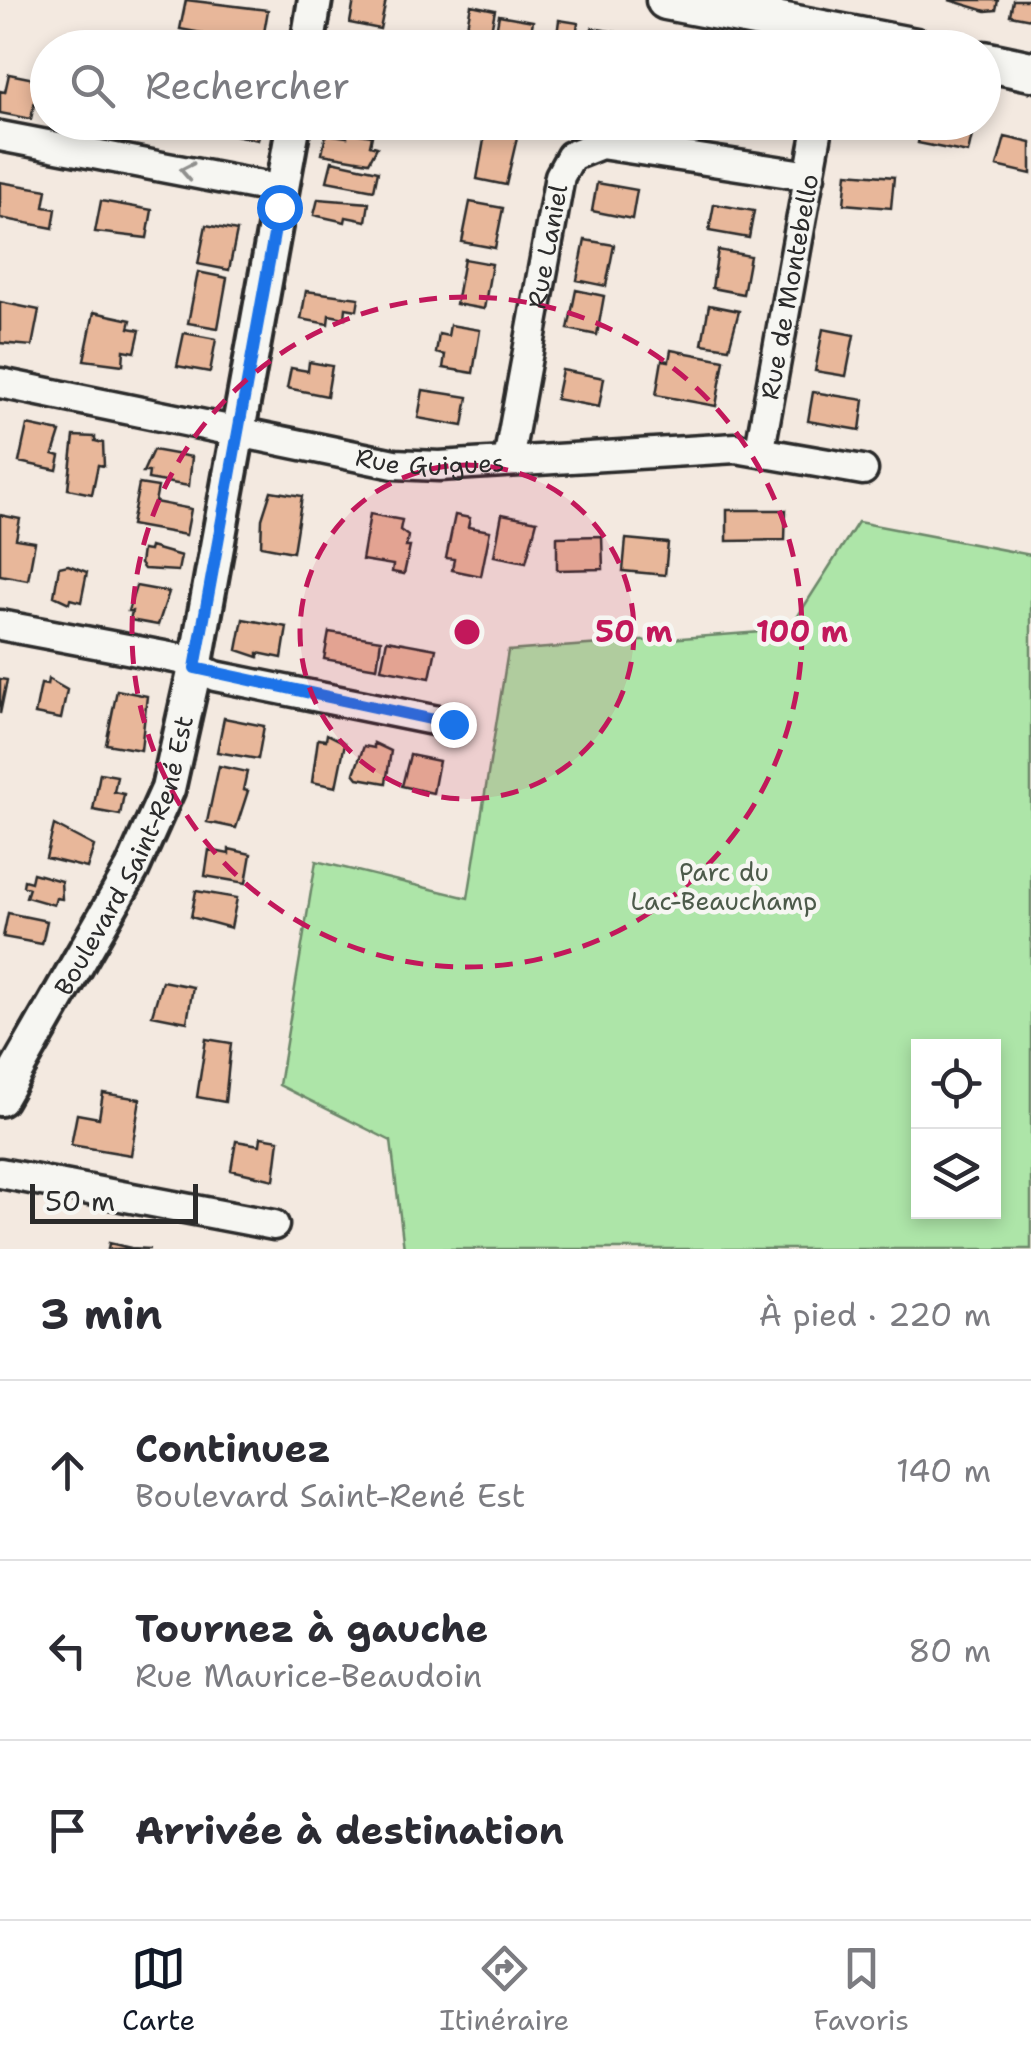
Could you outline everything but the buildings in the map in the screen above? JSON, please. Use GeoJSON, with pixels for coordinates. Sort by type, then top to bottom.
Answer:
{"type":"FeatureCollection","features":[{"type":"Feature","properties":{"kind":"main road"},"geometry":{"type":"LineString","coordinates":[[666,0],[784,10],[818,30]]}},
{"type":"Feature","properties":{"kind":"main road"},"geometry":{"type":"LineString","coordinates":[[1001,65],[1031,71]]}},
{"type":"Feature","properties":{"kind":"street"},"geometry":{"type":"LineString","coordinates":[[310,30],[315,0]]}},
{"type":"Feature","properties":{"kind":"street"},"geometry":{"type":"LineString","coordinates":[[0,136],[282,190]]}},
{"type":"Feature","properties":{"kind":"street","name":"Boulevard Saint-René Est"},"geometry":{"type":"LineString","coordinates":[[0,1100],[54,1013],[158,816],[195,668],[291,140]]}},
{"type":"Feature","properties":{"kind":"street","name":"Rue de Montebello"},"geometry":{"type":"LineString","coordinates":[[760,449],[816,140]]}},
{"type":"Feature","properties":{"kind":"street","name":"Rue Laniel"},"geometry":{"type":"LineString","coordinates":[[508,461],[560,176],[572,156],[601,144],[810,176]]}},
{"type":"Feature","properties":{"kind":"street","name":"Rue Guigues"},"geometry":{"type":"LineString","coordinates":[[0,383],[240,429],[394,464],[760,449],[862,470]]}},
{"type":"Feature","properties":{"kind":"street"},"geometry":{"type":"LineString","coordinates":[[0,625],[180,660],[195,668],[453,724]]}},
{"type":"Feature","properties":{"kind":"street"},"geometry":{"type":"LineString","coordinates":[[0,1173],[274,1225]]}},
{"type":"Feature","properties":{"kind":"green space","name":"Parc du Lac-Beauchamp"},"geometry":{"type":"Polygon","coordinates":[[[858,522],[1031,555],[1031,1249],[404,1249],[391,1141],[279,1085],[316,861],[468,898],[508,651],[789,630],[858,522]]]}},
{"type":"Feature","properties":{"kind":"route"},"geometry":{"type":"LineString","coordinates":[[279,207],[195,668],[215,676],[453,724]]}}]}
